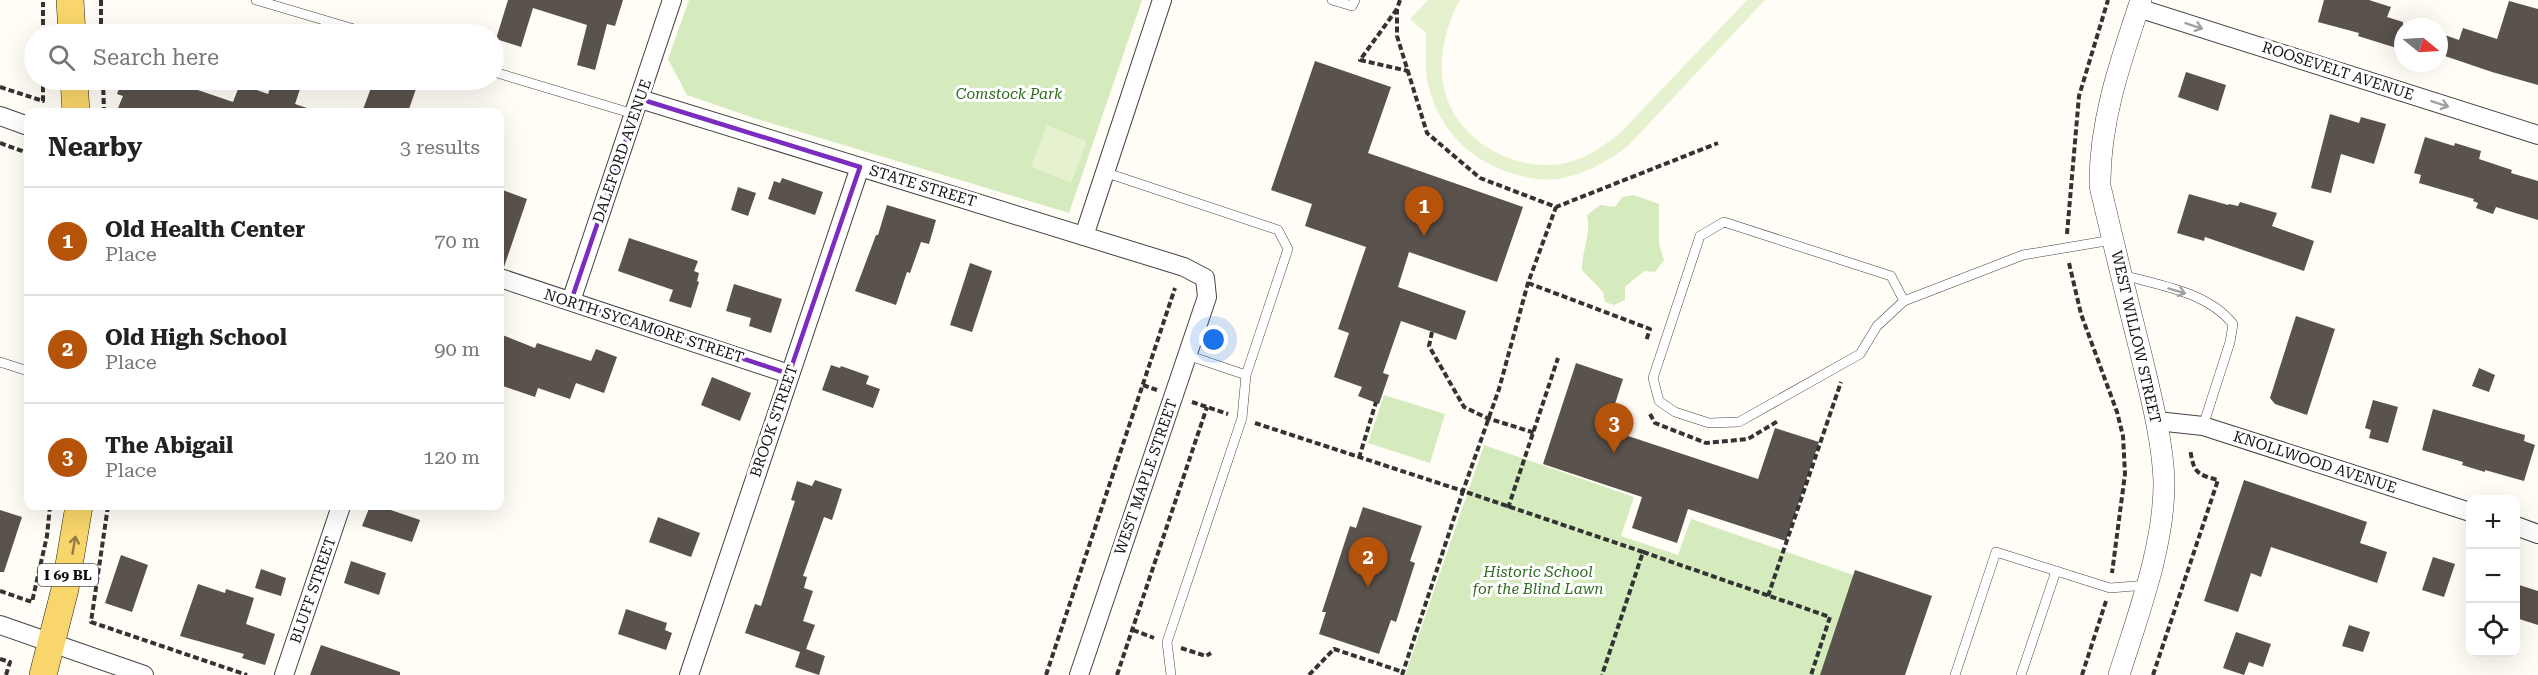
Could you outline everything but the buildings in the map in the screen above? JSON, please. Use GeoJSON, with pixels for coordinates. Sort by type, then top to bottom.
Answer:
{"type":"FeatureCollection","features":[{"type":"Feature","properties":{"kind":"main road"},"geometry":{"type":"LineString","coordinates":[[70,0],[71,24]]}},
{"type":"Feature","properties":{"kind":"main road"},"geometry":{"type":"LineString","coordinates":[[75,90],[76,108]]}},
{"type":"Feature","properties":{"kind":"main road","name":"I 69 BL"},"geometry":{"type":"LineString","coordinates":[[43,675],[65,589],[79,510]]}},
{"type":"Feature","properties":{"kind":"street","name":"DALEFORD AVENUE"},"geometry":{"type":"LineString","coordinates":[[571,301],[672,0]]}},
{"type":"Feature","properties":{"kind":"street"},"geometry":{"type":"LineString","coordinates":[[1084,236],[1162,0]]}},
{"type":"Feature","properties":{"kind":"street","name":"ROOSEVELT AVENUE"},"geometry":{"type":"LineString","coordinates":[[2140,4],[2538,135]]}},
{"type":"Feature","properties":{"kind":"street","name":"WEST WILLOW STREET"},"geometry":{"type":"LineString","coordinates":[[2119,675],[2147,585],[2161,522],[2163,491],[2157,421],[2100,186],[2100,160],[2116,79],[2140,4]]}},
{"type":"Feature","properties":{"kind":"street","name":"STATE STREET"},"geometry":{"type":"LineString","coordinates":[[637,106],[860,167],[1184,267],[1205,278]]}},
{"type":"Feature","properties":{"kind":"street"},"geometry":{"type":"LineString","coordinates":[[0,116],[24,125]]}},
{"type":"Feature","properties":{"kind":"street","name":"BROOK STREET"},"geometry":{"type":"LineString","coordinates":[[689,675],[860,167]]}},
{"type":"Feature","properties":{"kind":"street","name":"WEST MAPLE STREET"},"geometry":{"type":"LineString","coordinates":[[1079,675],[1207,297],[1205,278]]}},
{"type":"Feature","properties":{"kind":"street","name":"NORTH SYCAMORE STREET"},"geometry":{"type":"LineString","coordinates":[[504,279],[789,374]]}},
{"type":"Feature","properties":{"kind":"street","name":"KNOLLWOOD AVENUE"},"geometry":{"type":"LineString","coordinates":[[2157,421],[2203,426],[2466,511]]}},
{"type":"Feature","properties":{"kind":"street","name":"BLUFF STREET"},"geometry":{"type":"LineString","coordinates":[[284,675],[340,510]]}},
{"type":"Feature","properties":{"kind":"street"},"geometry":{"type":"LineString","coordinates":[[2520,527],[2538,534]]}},
{"type":"Feature","properties":{"kind":"street"},"geometry":{"type":"LineString","coordinates":[[0,626],[144,675]]}},
{"type":"Feature","properties":{"kind":"lane"},"geometry":{"type":"LineString","coordinates":[[256,0],[337,24]]}},
{"type":"Feature","properties":{"kind":"lane"},"geometry":{"type":"LineString","coordinates":[[1332,0],[1352,6],[1354,0]]}},
{"type":"Feature","properties":{"kind":"lane"},"geometry":{"type":"LineString","coordinates":[[504,74],[637,106]]}},
{"type":"Feature","properties":{"kind":"lane"},"geometry":{"type":"LineString","coordinates":[[1104,172],[1278,230],[1288,249],[1246,375],[1242,418],[1167,642],[1171,675]]}},
{"type":"Feature","properties":{"kind":"lane"},"geometry":{"type":"LineString","coordinates":[[1904,301],[1891,276],[1724,222],[1700,236],[1653,378],[1659,401],[1675,412],[1709,423],[1739,422],[1860,354],[1877,326],[1904,301],[2023,255],[2112,240]]}},
{"type":"Feature","properties":{"kind":"lane"},"geometry":{"type":"LineString","coordinates":[[2121,274],[2199,297],[2222,310],[2233,324],[2230,342],[2203,426]]}},
{"type":"Feature","properties":{"kind":"lane"},"geometry":{"type":"LineString","coordinates":[[1187,355],[1246,375]]}},
{"type":"Feature","properties":{"kind":"lane"},"geometry":{"type":"LineString","coordinates":[[0,362],[24,370]]}},
{"type":"Feature","properties":{"kind":"lane"},"geometry":{"type":"LineString","coordinates":[[1955,675],[1996,552],[2110,588],[2147,585]]}},
{"type":"Feature","properties":{"kind":"lane"},"geometry":{"type":"LineString","coordinates":[[2021,675],[2056,571]]}},
{"type":"Feature","properties":{"kind":"path"},"geometry":{"type":"LineString","coordinates":[[43,0],[43,24]]}},
{"type":"Feature","properties":{"kind":"path"},"geometry":{"type":"LineString","coordinates":[[100,0],[101,24]]}},
{"type":"Feature","properties":{"kind":"path"},"geometry":{"type":"LineString","coordinates":[[1400,0],[1397,36],[1427,133],[1480,178],[1556,207],[1718,143]]}},
{"type":"Feature","properties":{"kind":"path"},"geometry":{"type":"LineString","coordinates":[[2082,675],[2110,588],[2125,474],[2123,436],[2117,412],[2081,314],[2069,264],[2067,232],[2079,96],[2108,0]]}},
{"type":"Feature","properties":{"kind":"path"},"geometry":{"type":"LineString","coordinates":[[1398,9],[1360,60],[1408,71]]}},
{"type":"Feature","properties":{"kind":"path"},"geometry":{"type":"LineString","coordinates":[[0,87],[43,101],[43,90]]}},
{"type":"Feature","properties":{"kind":"path"},"geometry":{"type":"LineString","coordinates":[[103,90],[104,108]]}},
{"type":"Feature","properties":{"kind":"path"},"geometry":{"type":"LineString","coordinates":[[0,143],[24,152]]}},
{"type":"Feature","properties":{"kind":"path"},"geometry":{"type":"LineString","coordinates":[[1309,675],[1334,650],[1402,673],[1462,491],[1499,389],[1528,283],[1556,207]]}},
{"type":"Feature","properties":{"kind":"path"},"geometry":{"type":"LineString","coordinates":[[1528,283],[1650,329],[1644,349]]}},
{"type":"Feature","properties":{"kind":"path"},"geometry":{"type":"LineString","coordinates":[[1046,675],[1175,288]]}},
{"type":"Feature","properties":{"kind":"path"},"geometry":{"type":"LineString","coordinates":[[1432,332],[1429,346],[1464,407],[1487,418],[1535,433]]}},
{"type":"Feature","properties":{"kind":"path"},"geometry":{"type":"LineString","coordinates":[[1508,508],[1535,433],[1558,358]]}},
{"type":"Feature","properties":{"kind":"path"},"geometry":{"type":"LineString","coordinates":[[1768,596],[1841,382],[1831,388]]}},
{"type":"Feature","properties":{"kind":"path"},"geometry":{"type":"LineString","coordinates":[[1359,458],[1376,402]]}},
{"type":"Feature","properties":{"kind":"path"},"geometry":{"type":"LineString","coordinates":[[1646,406],[1655,423],[1706,443],[1748,439],[1785,416]]}},
{"type":"Feature","properties":{"kind":"path"},"geometry":{"type":"LineString","coordinates":[[1117,675],[1207,407]]}},
{"type":"Feature","properties":{"kind":"path"},"geometry":{"type":"LineString","coordinates":[[1242,418],[1830,617],[1811,675]]}},
{"type":"Feature","properties":{"kind":"path"},"geometry":{"type":"LineString","coordinates":[[2153,675],[2218,480],[2200,476],[2193,466],[2190,449]]}},
{"type":"Feature","properties":{"kind":"path"},"geometry":{"type":"LineString","coordinates":[[0,591],[32,602],[47,536],[50,510]]}},
{"type":"Feature","properties":{"kind":"path"},"geometry":{"type":"LineString","coordinates":[[107,510],[91,622],[247,675]]}},
{"type":"Feature","properties":{"kind":"path"},"geometry":{"type":"LineString","coordinates":[[1602,675],[1643,552]]}},
{"type":"Feature","properties":{"kind":"path"},"geometry":{"type":"LineString","coordinates":[[0,659],[10,662],[6,675]]}},
{"type":"Feature","properties":{"kind":"highlighted area"},"geometry":{"type":"Polygon","coordinates":[[[640,99],[860,167],[789,374],[571,301],[640,99]]]}},
{"type":"Feature","properties":{"kind":"green space","name":"Comstock Park"},"geometry":{"type":"Polygon","coordinates":[[[689,0],[1142,0],[1069,213],[754,118],[687,95],[668,59],[689,0]]]}},
{"type":"Feature","properties":{"kind":"green space"},"geometry":{"type":"Polygon","coordinates":[[[1428,0],[1460,0],[1450,21],[1444,43],[1442,77],[1451,108],[1462,125],[1476,139],[1512,159],[1533,164],[1553,165],[1580,159],[1620,133],[1747,0],[1765,0],[1628,146],[1612,158],[1586,171],[1548,180],[1517,175],[1484,161],[1470,152],[1447,127],[1438,113],[1427,79],[1426,33],[1410,19],[1428,0]]]}},
{"type":"Feature","properties":{"kind":"green space"},"geometry":{"type":"Polygon","coordinates":[[[1047,125],[1087,141],[1071,183],[1031,167],[1047,125]]]}},
{"type":"Feature","properties":{"kind":"green space"},"geometry":{"type":"Polygon","coordinates":[[[1634,195],[1659,204],[1659,244],[1664,260],[1655,272],[1644,271],[1625,287],[1625,300],[1614,305],[1605,302],[1603,292],[1582,270],[1588,230],[1587,215],[1600,205],[1615,207],[1622,197],[1634,195]]]}},
{"type":"Feature","properties":{"kind":"green space"},"geometry":{"type":"Polygon","coordinates":[[[1384,395],[1445,414],[1430,463],[1368,443],[1384,395]]]}},
{"type":"Feature","properties":{"kind":"green space","name":"Historic School for the Blind Lawn"},"geometry":{"type":"Polygon","coordinates":[[[1484,445],[1634,497],[1621,536],[1678,555],[1691,519],[1862,578],[1829,675],[1405,675],[1484,445]]]}},
{"type":"Feature","properties":{"kind":"place","name":"Old Health Center"},"geometry":{"type":"Point","coordinates":[1424,236]}},
{"type":"Feature","properties":{"kind":"place","name":"The Abigail"},"geometry":{"type":"Point","coordinates":[1614,453]}},
{"type":"Feature","properties":{"kind":"place","name":"Old High School"},"geometry":{"type":"Point","coordinates":[1368,587]}}]}
